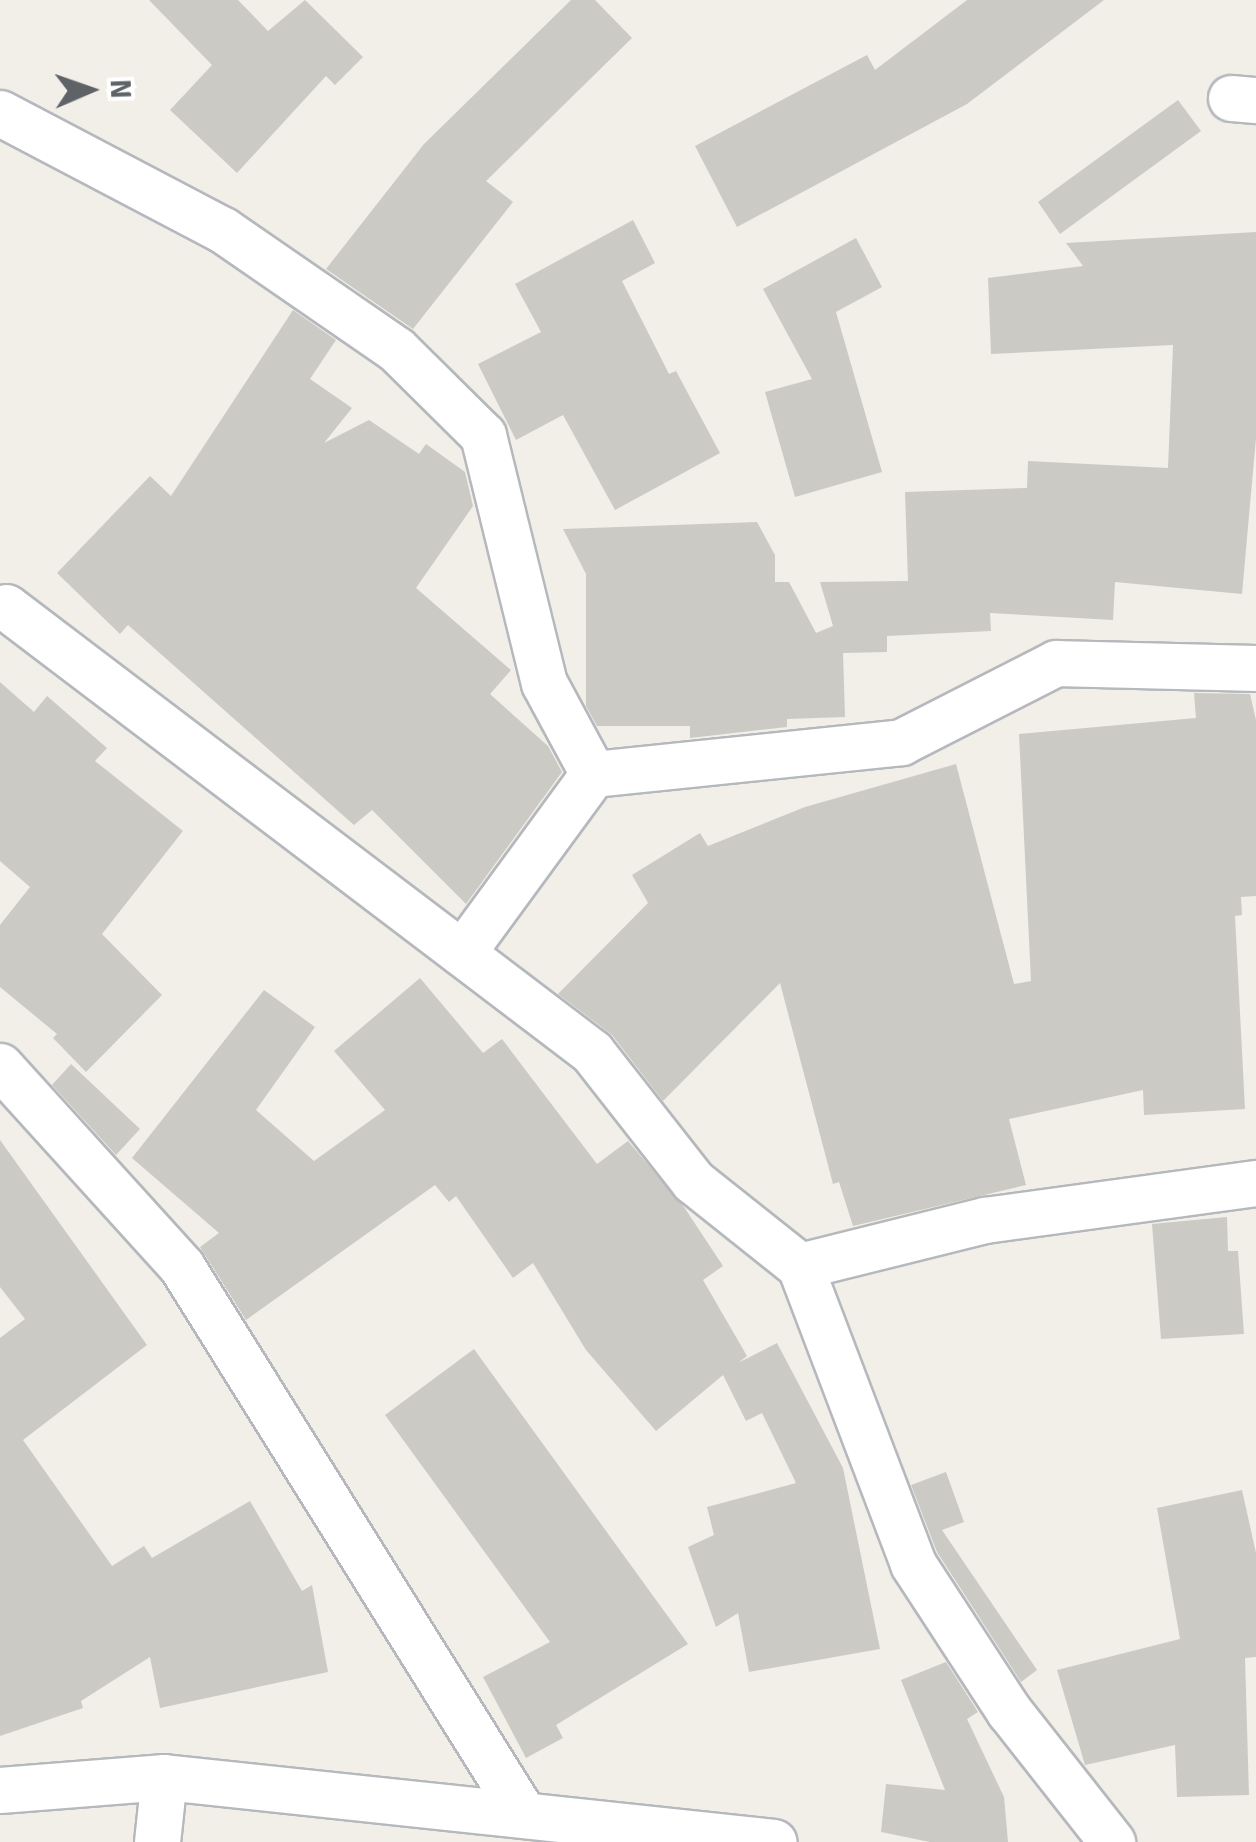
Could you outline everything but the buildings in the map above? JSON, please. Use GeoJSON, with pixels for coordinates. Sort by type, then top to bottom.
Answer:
{"type":"FeatureCollection","features":[{"type":"Feature","properties":{"kind":"street"},"geometry":{"type":"LineString","coordinates":[[0,113],[222,230],[397,350],[483,435],[544,683],[593,774]]}},
{"type":"Feature","properties":{"kind":"street"},"geometry":{"type":"LineString","coordinates":[[6,607],[592,1052],[692,1181],[800,1266],[913,1564],[1009,1711],[1112,1842]]}},
{"type":"Feature","properties":{"kind":"street"},"geometry":{"type":"LineString","coordinates":[[462,954],[593,774],[901,742],[1056,664],[1256,668]]}},
{"type":"Feature","properties":{"kind":"street"},"geometry":{"type":"LineString","coordinates":[[0,1066],[182,1267],[522,1812]]}},
{"type":"Feature","properties":{"kind":"street"},"geometry":{"type":"LineString","coordinates":[[800,1266],[985,1220],[1256,1183]]}},
{"type":"Feature","properties":{"kind":"street"},"geometry":{"type":"LineString","coordinates":[[157,1842],[164,1777]]}},
{"type":"Feature","properties":{"kind":"street"},"geometry":{"type":"LineString","coordinates":[[0,1790],[164,1777],[522,1812],[774,1842]]}}]}
